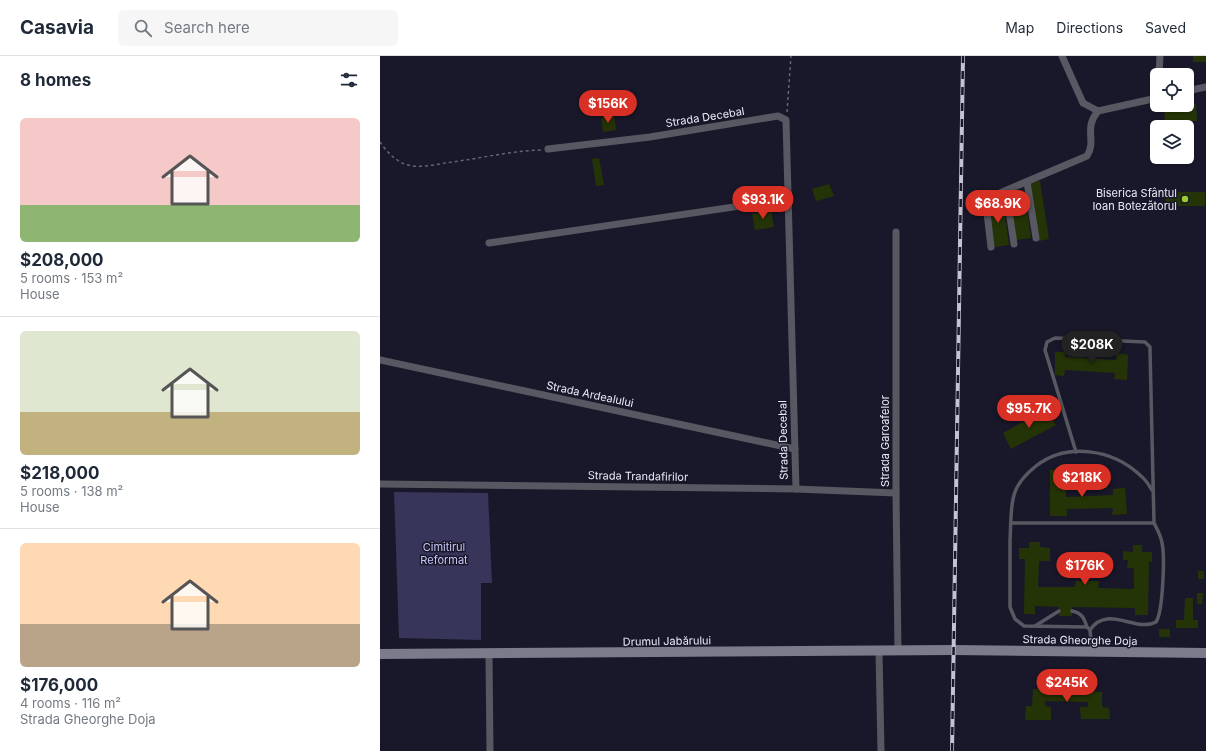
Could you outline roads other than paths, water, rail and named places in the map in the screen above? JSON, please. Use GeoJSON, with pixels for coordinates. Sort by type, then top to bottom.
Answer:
{"type":"FeatureCollection","features":[{"type":"Feature","properties":{"kind":"main road","name":"Drumul Jabărului"},"geometry":{"type":"LineString","coordinates":[[380,654],[953,650]]}},
{"type":"Feature","properties":{"kind":"main road","name":"Strada Gheorghe Doja"},"geometry":{"type":"LineString","coordinates":[[953,650],[1206,654]]}},
{"type":"Feature","properties":{"kind":"street"},"geometry":{"type":"LineString","coordinates":[[1062,56],[1083,103],[1098,111],[1150,100]]}},
{"type":"Feature","properties":{"kind":"street"},"geometry":{"type":"LineString","coordinates":[[1159,68],[1160,56]]}},
{"type":"Feature","properties":{"kind":"street"},"geometry":{"type":"LineString","coordinates":[[1194,90],[1206,87]]}},
{"type":"Feature","properties":{"kind":"street"},"geometry":{"type":"LineString","coordinates":[[991,247],[986,204],[988,198],[1087,156],[1091,150],[1090,124],[1098,111]]}},
{"type":"Feature","properties":{"kind":"street","name":"Strada Decebal"},"geometry":{"type":"LineString","coordinates":[[548,150],[650,137],[778,116],[786,120],[796,489]]}},
{"type":"Feature","properties":{"kind":"street"},"geometry":{"type":"LineString","coordinates":[[1027,182],[1036,238]]}},
{"type":"Feature","properties":{"kind":"street"},"geometry":{"type":"LineString","coordinates":[[1006,191],[1014,244]]}},
{"type":"Feature","properties":{"kind":"street"},"geometry":{"type":"LineString","coordinates":[[489,243],[788,199]]}},
{"type":"Feature","properties":{"kind":"street","name":"Strada Garoafelor"},"geometry":{"type":"LineString","coordinates":[[896,232],[896,493],[898,651]]}},
{"type":"Feature","properties":{"kind":"street","name":"Strada Ardealului"},"geometry":{"type":"LineString","coordinates":[[380,360],[795,449]]}},
{"type":"Feature","properties":{"kind":"street","name":"Strada Trandafirilor"},"geometry":{"type":"LineString","coordinates":[[380,484],[796,489],[896,493]]}},
{"type":"Feature","properties":{"kind":"street"},"geometry":{"type":"LineString","coordinates":[[879,651],[881,751]]}},
{"type":"Feature","properties":{"kind":"street"},"geometry":{"type":"LineString","coordinates":[[489,654],[490,751]]}},
{"type":"Feature","properties":{"kind":"lane"},"geometry":{"type":"LineString","coordinates":[[1076,452],[1045,350],[1047,342],[1055,338],[1145,342],[1150,347],[1154,523],[1162,542],[1163,559],[1163,584],[1158,619],[1156,622],[1149,625],[1110,619],[1097,622],[1088,629],[1024,626],[1015,619],[1010,607],[1011,523],[1014,494],[1022,480],[1030,471],[1050,458],[1076,452],[1096,452],[1132,468],[1143,477],[1153,491]]}},
{"type":"Feature","properties":{"kind":"lane"},"geometry":{"type":"LineString","coordinates":[[1011,523],[1154,523]]}},
{"type":"Feature","properties":{"kind":"lane"},"geometry":{"type":"LineString","coordinates":[[1034,627],[1059,611]]}},
{"type":"Feature","properties":{"kind":"lane"},"geometry":{"type":"LineString","coordinates":[[1072,611],[1079,613],[1085,619],[1092,652]]}},
{"type":"Feature","properties":{"kind":"railway"},"geometry":{"type":"LineString","coordinates":[[952,751],[963,56]]}},
{"type":"Feature","properties":{"kind":"place","name":"Biserica Sfântul Ioan Botezătorul"},"geometry":{"type":"Point","coordinates":[1185,199]}},
{"type":"Feature","properties":{"kind":"park label","name":"Cimitirul Reformat"},"geometry":{"type":"Point","coordinates":[444,553]}}]}
